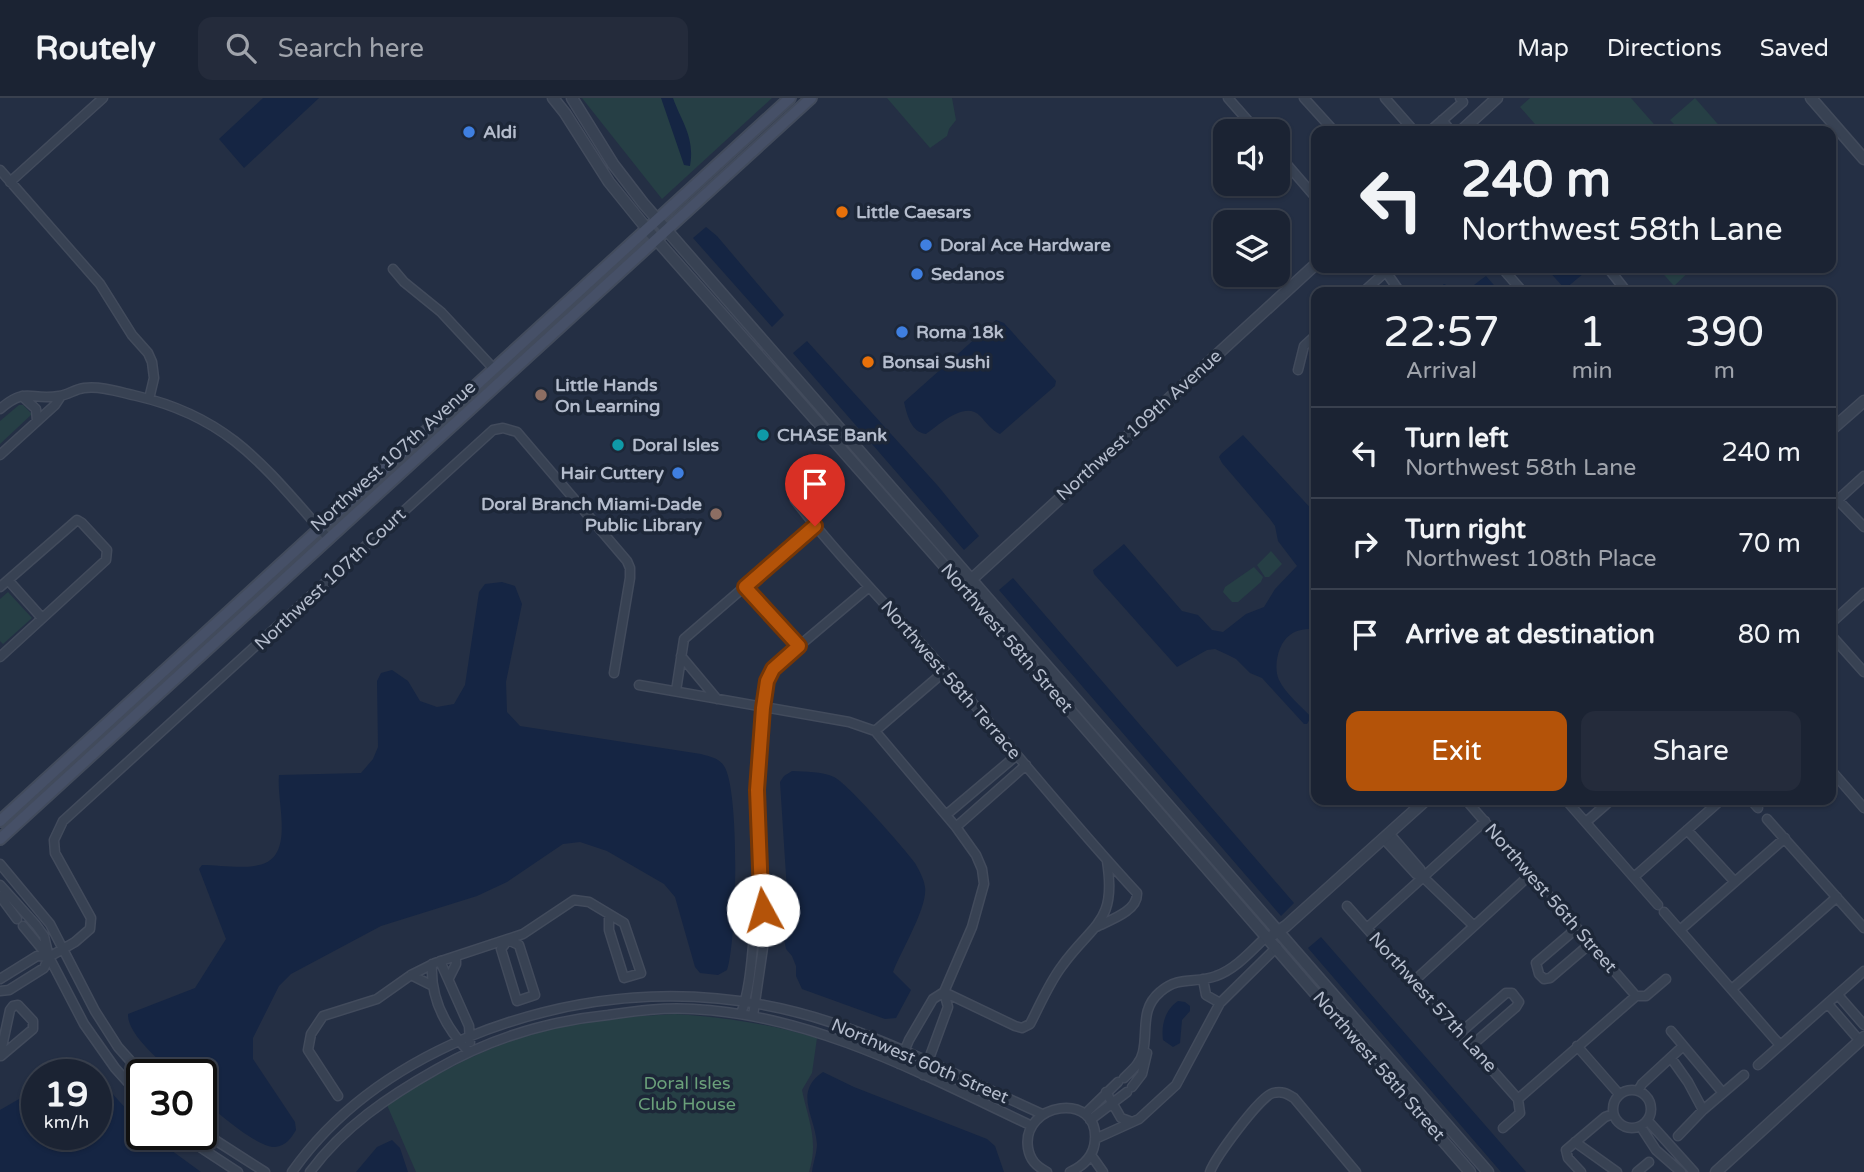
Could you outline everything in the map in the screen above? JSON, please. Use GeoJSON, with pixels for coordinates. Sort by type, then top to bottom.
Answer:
{"type":"FeatureCollection","features":[{"type":"Feature","properties":{"kind":"main road","name":"Northwest 107th Avenue"},"geometry":{"type":"LineString","coordinates":[[0,821],[790,98]]}},
{"type":"Feature","properties":{"kind":"main road","name":"Northwest 107th Avenue"},"geometry":{"type":"LineString","coordinates":[[0,839],[811,98]]}},
{"type":"Feature","properties":{"kind":"street"},"geometry":{"type":"LineString","coordinates":[[10,181],[103,98]]}},
{"type":"Feature","properties":{"kind":"street","name":"Northwest 58th Street"},"geometry":{"type":"LineString","coordinates":[[553,98],[609,182],[647,229],[963,587],[1470,1172]]}},
{"type":"Feature","properties":{"kind":"street","name":"Northwest 58th Street"},"geometry":{"type":"LineString","coordinates":[[572,98],[613,164],[657,220],[1488,1172]]}},
{"type":"Feature","properties":{"kind":"street"},"geometry":{"type":"LineString","coordinates":[[1228,98],[1246,119]]}},
{"type":"Feature","properties":{"kind":"street"},"geometry":{"type":"LineString","coordinates":[[1304,98],[1329,126]]}},
{"type":"Feature","properties":{"kind":"street"},"geometry":{"type":"LineString","coordinates":[[1385,98],[1410,126]]}},
{"type":"Feature","properties":{"kind":"street"},"geometry":{"type":"LineString","coordinates":[[1466,126],[1497,98]]}},
{"type":"Feature","properties":{"kind":"street"},"geometry":{"type":"LineString","coordinates":[[1811,98],[1835,126]]}},
{"type":"Feature","properties":{"kind":"street"},"geometry":{"type":"LineString","coordinates":[[1435,126],[1462,100]]}},
{"type":"Feature","properties":{"kind":"street"},"geometry":{"type":"LineString","coordinates":[[1442,120],[1447,126]]}},
{"type":"Feature","properties":{"kind":"street"},"geometry":{"type":"LineString","coordinates":[[1836,127],[1864,159]]}},
{"type":"Feature","properties":{"kind":"street"},"geometry":{"type":"LineString","coordinates":[[1290,169],[1311,192]]}},
{"type":"Feature","properties":{"kind":"street"},"geometry":{"type":"LineString","coordinates":[[0,170],[100,284],[132,335],[148,353],[154,370],[149,398]]}},
{"type":"Feature","properties":{"kind":"street"},"geometry":{"type":"LineString","coordinates":[[393,269],[411,289],[442,312],[494,369]]}},
{"type":"Feature","properties":{"kind":"street","name":"Northwest 109th Avenue"},"geometry":{"type":"LineString","coordinates":[[963,587],[1311,269]]}},
{"type":"Feature","properties":{"kind":"street"},"geometry":{"type":"LineString","coordinates":[[1368,287],[1382,273]]}},
{"type":"Feature","properties":{"kind":"street"},"geometry":{"type":"LineString","coordinates":[[1506,273],[1519,287]]}},
{"type":"Feature","properties":{"kind":"street"},"geometry":{"type":"LineString","coordinates":[[1612,273],[1624,287]]}},
{"type":"Feature","properties":{"kind":"street"},"geometry":{"type":"LineString","coordinates":[[1298,370],[1304,346],[1311,340]]}},
{"type":"Feature","properties":{"kind":"street"},"geometry":{"type":"LineString","coordinates":[[0,409],[21,395],[43,398],[61,396],[80,388],[101,388],[181,408],[219,428],[251,453],[329,538]]}},
{"type":"Feature","properties":{"kind":"street"},"geometry":{"type":"LineString","coordinates":[[21,395],[36,409],[37,421]]}},
{"type":"Feature","properties":{"kind":"street"},"geometry":{"type":"LineString","coordinates":[[0,455],[61,396]]}},
{"type":"Feature","properties":{"kind":"street"},"geometry":{"type":"LineString","coordinates":[[1836,426],[1864,401]]}},
{"type":"Feature","properties":{"kind":"street","name":"Northwest 107th Court"},"geometry":{"type":"LineString","coordinates":[[0,979],[37,956],[49,957],[64,949],[90,929],[91,919],[55,853],[54,840],[63,821],[494,430],[503,428],[517,432],[630,568],[614,673]]}},
{"type":"Feature","properties":{"kind":"street"},"geometry":{"type":"LineString","coordinates":[[1836,502],[1864,476]]}},
{"type":"Feature","properties":{"kind":"street"},"geometry":{"type":"LineString","coordinates":[[1836,495],[1864,527]]}},
{"type":"Feature","properties":{"kind":"street","name":"Northwest 58th Terrace"},"geometry":{"type":"LineString","coordinates":[[795,500],[1137,893],[1138,900],[1132,907],[1096,927]]}},
{"type":"Feature","properties":{"kind":"street"},"geometry":{"type":"LineString","coordinates":[[0,587],[76,520],[107,550],[106,560],[1,654]]}},
{"type":"Feature","properties":{"kind":"street"},"geometry":{"type":"LineString","coordinates":[[676,691],[684,639],[815,526]]}},
{"type":"Feature","properties":{"kind":"street"},"geometry":{"type":"LineString","coordinates":[[8,580],[42,618]]}},
{"type":"Feature","properties":{"kind":"street"},"geometry":{"type":"LineString","coordinates":[[745,587],[799,646]]}},
{"type":"Feature","properties":{"kind":"street"},"geometry":{"type":"LineString","coordinates":[[754,1016],[766,927],[761,894],[757,790],[767,681],[773,669],[869,587]]}},
{"type":"Feature","properties":{"kind":"street"},"geometry":{"type":"LineString","coordinates":[[1836,619],[1864,593]]}},
{"type":"Feature","properties":{"kind":"street"},"geometry":{"type":"LineString","coordinates":[[1836,641],[1864,672]]}},
{"type":"Feature","properties":{"kind":"street"},"geometry":{"type":"LineString","coordinates":[[681,656],[717,699]]}},
{"type":"Feature","properties":{"kind":"street"},"geometry":{"type":"LineString","coordinates":[[875,731],[945,671]]}},
{"type":"Feature","properties":{"kind":"street"},"geometry":{"type":"LineString","coordinates":[[639,685],[849,722],[875,731],[956,827],[976,855],[984,884],[972,927],[944,992],[933,999],[899,1064]]}},
{"type":"Feature","properties":{"kind":"street"},"geometry":{"type":"LineString","coordinates":[[946,816],[1017,755]]}},
{"type":"Feature","properties":{"kind":"street"},"geometry":{"type":"LineString","coordinates":[[956,827],[1026,765]]}},
{"type":"Feature","properties":{"kind":"street"},"geometry":{"type":"LineString","coordinates":[[1836,776],[1864,808]]}},
{"type":"Feature","properties":{"kind":"street"},"geometry":{"type":"LineString","coordinates":[[1088,1117],[1106,1092],[1135,1067],[1143,1055],[1144,1021],[1148,1007],[1158,993],[1171,984],[1188,979],[1203,979],[1228,970],[1267,936],[1279,932],[1419,805]]}},
{"type":"Feature","properties":{"kind":"street","name":"Northwest 56th Street"},"geometry":{"type":"LineString","coordinates":[[1471,805],[1636,996]]}},
{"type":"Feature","properties":{"kind":"street"},"geometry":{"type":"LineString","coordinates":[[1571,805],[1658,905]]}},
{"type":"Feature","properties":{"kind":"street"},"geometry":{"type":"LineString","coordinates":[[1586,822],[1605,805]]}},
{"type":"Feature","properties":{"kind":"street"},"geometry":{"type":"LineString","coordinates":[[1634,877],[1715,805]]}},
{"type":"Feature","properties":{"kind":"street"},"geometry":{"type":"LineString","coordinates":[[1767,819],[1864,928]]}},
{"type":"Feature","properties":{"kind":"street"},"geometry":{"type":"LineString","coordinates":[[1367,928],[1485,821]]}},
{"type":"Feature","properties":{"kind":"street"},"geometry":{"type":"LineString","coordinates":[[1687,830],[1735,882]]}},
{"type":"Feature","properties":{"kind":"street"},"geometry":{"type":"LineString","coordinates":[[1386,836],[1416,874],[1423,877],[1474,926]]}},
{"type":"Feature","properties":{"kind":"street"},"geometry":{"type":"LineString","coordinates":[[1680,930],[1785,838]]}},
{"type":"Feature","properties":{"kind":"street"},"geometry":{"type":"LineString","coordinates":[[944,992],[1015,1026],[1022,1028],[1030,1024],[1061,967],[1105,914],[1110,898],[1107,861]]}},
{"type":"Feature","properties":{"kind":"street"},"geometry":{"type":"LineString","coordinates":[[0,864],[45,918],[64,949],[95,1012],[129,1059]]}},
{"type":"Feature","properties":{"kind":"street"},"geometry":{"type":"LineString","coordinates":[[1414,981],[1531,874]]}},
{"type":"Feature","properties":{"kind":"street"},"geometry":{"type":"LineString","coordinates":[[0,885],[44,936],[49,957]]}},
{"type":"Feature","properties":{"kind":"street"},"geometry":{"type":"LineString","coordinates":[[741,1014],[752,960],[753,927],[761,894]]}},
{"type":"Feature","properties":{"kind":"street"},"geometry":{"type":"LineString","coordinates":[[0,896],[49,957],[84,1024],[126,1080]]}},
{"type":"Feature","properties":{"kind":"street"},"geometry":{"type":"LineString","coordinates":[[1731,989],[1837,897]]}},
{"type":"Feature","properties":{"kind":"street"},"geometry":{"type":"LineString","coordinates":[[338,1096],[308,1050],[309,1040],[323,1016],[377,999],[411,975],[436,963],[508,940],[533,928],[574,900],[589,902],[622,921],[641,973],[625,978],[608,930],[609,915]]}},
{"type":"Feature","properties":{"kind":"street","name":"Northwest 57th Lane"},"geometry":{"type":"LineString","coordinates":[[1347,906],[1518,1099]]}},
{"type":"Feature","properties":{"kind":"street"},"geometry":{"type":"LineString","coordinates":[[1664,912],[1780,1045]]}},
{"type":"Feature","properties":{"kind":"street"},"geometry":{"type":"LineString","coordinates":[[22,926],[36,925],[45,918]]}},
{"type":"Feature","properties":{"kind":"street"},"geometry":{"type":"LineString","coordinates":[[1577,928],[1536,964],[1539,974],[1545,979],[1550,978],[1591,943]]}},
{"type":"Feature","properties":{"kind":"street"},"geometry":{"type":"LineString","coordinates":[[1095,1139],[1132,1122],[1176,1085],[1220,1003],[1277,947],[1279,932]]}},
{"type":"Feature","properties":{"kind":"street"},"geometry":{"type":"LineString","coordinates":[[508,940],[519,945],[535,995],[517,1001],[501,949],[508,940]]}},
{"type":"Feature","properties":{"kind":"street"},"geometry":{"type":"LineString","coordinates":[[449,978],[456,964],[456,956]]}},
{"type":"Feature","properties":{"kind":"street","name":"Northwest 107th Court"},"geometry":{"type":"LineString","coordinates":[[0,991],[9,990],[44,968],[49,957]]}},
{"type":"Feature","properties":{"kind":"street"},"geometry":{"type":"LineString","coordinates":[[436,963],[449,978],[469,1026],[469,1052]]}},
{"type":"Feature","properties":{"kind":"street"},"geometry":{"type":"LineString","coordinates":[[436,963],[432,985],[438,1002],[451,1034],[469,1052]]}},
{"type":"Feature","properties":{"kind":"street"},"geometry":{"type":"LineString","coordinates":[[1758,1065],[1864,971]]}},
{"type":"Feature","properties":{"kind":"street"},"geometry":{"type":"LineString","coordinates":[[411,975],[432,985]]}},
{"type":"Feature","properties":{"kind":"street"},"geometry":{"type":"LineString","coordinates":[[1203,979],[1206,995],[1220,1003]]}},
{"type":"Feature","properties":{"kind":"street"},"geometry":{"type":"LineString","coordinates":[[1503,1128],[1520,1112],[1518,1099],[1636,996],[1646,996],[1665,979]]}},
{"type":"Feature","properties":{"kind":"street"},"geometry":{"type":"LineString","coordinates":[[923,1075],[948,1007],[944,992]]}},
{"type":"Feature","properties":{"kind":"street"},"geometry":{"type":"LineString","coordinates":[[1460,1033],[1506,993],[1516,996],[1519,1002],[1516,1007],[1472,1046]]}},
{"type":"Feature","properties":{"kind":"street","name":"Northwest 60th Street"},"geometry":{"type":"LineString","coordinates":[[292,1172],[324,1133],[357,1102],[407,1069],[470,1037],[551,1010],[606,999],[670,995],[745,1001],[837,1024],[1042,1114]]}},
{"type":"Feature","properties":{"kind":"street"},"geometry":{"type":"LineString","coordinates":[[1838,995],[1864,1025]]}},
{"type":"Feature","properties":{"kind":"street"},"geometry":{"type":"LineString","coordinates":[[438,1002],[456,996]]}},
{"type":"Feature","properties":{"kind":"street"},"geometry":{"type":"LineString","coordinates":[[1717,1172],[1862,1039],[1828,1004]]}},
{"type":"Feature","properties":{"kind":"street"},"geometry":{"type":"LineString","coordinates":[[13,1006],[18,1006],[33,1021],[33,1029],[1,1056],[10,1010],[13,1006]]}},
{"type":"Feature","properties":{"kind":"street","name":"Northwest 60th Street"},"geometry":{"type":"LineString","coordinates":[[310,1172],[337,1140],[363,1117],[416,1080],[469,1052],[527,1031],[581,1018],[678,1008],[754,1016],[829,1036],[899,1064],[1032,1126]]}},
{"type":"Feature","properties":{"kind":"street"},"geometry":{"type":"LineString","coordinates":[[1671,1031],[1723,1093]]}},
{"type":"Feature","properties":{"kind":"street"},"geometry":{"type":"LineString","coordinates":[[1088,1117],[1114,1103],[1142,1074],[1147,1056],[1144,1039]]}},
{"type":"Feature","properties":{"kind":"street"},"geometry":{"type":"LineString","coordinates":[[1577,1046],[1619,1094]]}},
{"type":"Feature","properties":{"kind":"street"},"geometry":{"type":"LineString","coordinates":[[1639,1091],[1642,1084],[1682,1047]]}},
{"type":"Feature","properties":{"kind":"street"},"geometry":{"type":"LineString","coordinates":[[1671,1058],[1703,1110]]}},
{"type":"Feature","properties":{"kind":"street"},"geometry":{"type":"LineString","coordinates":[[1678,1136],[1703,1110],[1744,1075]]}},
{"type":"Feature","properties":{"kind":"street"},"geometry":{"type":"LineString","coordinates":[[1639,1091],[1651,1104],[1651,1113],[1644,1124],[1632,1129],[1624,1127],[1617,1122],[1613,1114],[1615,1100],[1619,1094],[1639,1091]]}},
{"type":"Feature","properties":{"kind":"street"},"geometry":{"type":"LineString","coordinates":[[1106,1092],[1121,1118],[1132,1122]]}},
{"type":"Feature","properties":{"kind":"street"},"geometry":{"type":"LineString","coordinates":[[1210,1172],[1264,1097],[1271,1093],[1284,1092],[1294,1098],[1356,1172]]}},
{"type":"Feature","properties":{"kind":"street"},"geometry":{"type":"LineString","coordinates":[[1047,1172],[1034,1163],[1027,1143],[1032,1126],[1042,1114],[1058,1107],[1067,1107],[1088,1117],[1095,1133],[1091,1155],[1076,1171]]}},
{"type":"Feature","properties":{"kind":"street"},"geometry":{"type":"LineString","coordinates":[[1581,1172],[1566,1152],[1605,1117],[1613,1114]]}},
{"type":"Feature","properties":{"kind":"street"},"geometry":{"type":"LineString","coordinates":[[1644,1124],[1660,1136],[1694,1172]]}},
{"type":"Feature","properties":{"kind":"street"},"geometry":{"type":"LineString","coordinates":[[1644,1124],[1656,1150],[1681,1172]]}},
{"type":"Feature","properties":{"kind":"street"},"geometry":{"type":"LineString","coordinates":[[1652,1143],[1660,1136]]}},
{"type":"Feature","properties":{"kind":"street"},"geometry":{"type":"LineString","coordinates":[[217,1140],[265,1172]]}},
{"type":"Feature","properties":{"kind":"street"},"geometry":{"type":"LineString","coordinates":[[1575,1142],[1617,1172]]}},
{"type":"Feature","properties":{"kind":"street"},"geometry":{"type":"LineString","coordinates":[[204,1150],[238,1172]]}},
{"type":"Feature","properties":{"kind":"street"},"geometry":{"type":"LineString","coordinates":[[1091,1155],[1103,1172]]}},
{"type":"Feature","properties":{"kind":"street"},"geometry":{"type":"LineString","coordinates":[[1637,1172],[1649,1161]]}},
{"type":"Feature","properties":{"kind":"green space"},"geometry":{"type":"Polygon","coordinates":[[[582,98],[772,98],[662,199],[582,98]]]}},
{"type":"Feature","properties":{"kind":"green space"},"geometry":{"type":"Polygon","coordinates":[[[887,98],[952,98],[956,120],[947,136],[930,148],[887,98]]]}},
{"type":"Feature","properties":{"kind":"green space"},"geometry":{"type":"Polygon","coordinates":[[[1530,98],[1631,98],[1656,126],[1537,126],[1520,107],[1530,98]]]}},
{"type":"Feature","properties":{"kind":"green space"},"geometry":{"type":"Polygon","coordinates":[[[1695,98],[1720,126],[1676,126],[1670,120],[1695,98]]]}},
{"type":"Feature","properties":{"kind":"green space"},"geometry":{"type":"Polygon","coordinates":[[[1662,273],[1688,273],[1674,286],[1662,273]]]}},
{"type":"Feature","properties":{"kind":"green space"},"geometry":{"type":"Polygon","coordinates":[[[19,405],[23,405],[32,414],[0,444],[0,421],[19,405]]]}},
{"type":"Feature","properties":{"kind":"green space"},"geometry":{"type":"Polygon","coordinates":[[[1271,551],[1282,564],[1269,577],[1265,577],[1257,565],[1271,551]]]}},
{"type":"Feature","properties":{"kind":"green space"},"geometry":{"type":"Polygon","coordinates":[[[1254,567],[1263,577],[1261,582],[1238,602],[1232,602],[1223,592],[1225,587],[1254,567]]]}},
{"type":"Feature","properties":{"kind":"green space"},"geometry":{"type":"Polygon","coordinates":[[[8,592],[32,618],[3,644],[0,641],[0,599],[8,592]]]}},
{"type":"Feature","properties":{"kind":"green space","name":"Doral Isles Club House"},"geometry":{"type":"Polygon","coordinates":[[[675,1014],[747,1022],[817,1038],[812,1073],[802,1090],[813,1140],[809,1172],[416,1172],[387,1105],[412,1089],[489,1050],[543,1031],[600,1019],[675,1014]]]}},
{"type":"Feature","properties":{"kind":"water"},"geometry":{"type":"Polygon","coordinates":[[[263,98],[319,98],[244,168],[219,139],[263,98]]]}},
{"type":"Feature","properties":{"kind":"water"},"geometry":{"type":"Polygon","coordinates":[[[661,98],[673,98],[684,123],[691,147],[690,166],[684,165],[661,98]]]}},
{"type":"Feature","properties":{"kind":"water"},"geometry":{"type":"Polygon","coordinates":[[[706,227],[717,236],[784,315],[772,327],[693,238],[706,227]]]}},
{"type":"Feature","properties":{"kind":"water"},"geometry":{"type":"Polygon","coordinates":[[[1551,273],[1584,273],[1567,287],[1563,287],[1551,273]]]}},
{"type":"Feature","properties":{"kind":"water"},"geometry":{"type":"Polygon","coordinates":[[[1486,276],[1496,287],[1471,287],[1486,276]]]}},
{"type":"Feature","properties":{"kind":"water"},"geometry":{"type":"Polygon","coordinates":[[[996,320],[1004,323],[1056,381],[1055,386],[1000,434],[980,416],[967,411],[952,416],[926,434],[921,433],[911,422],[904,402],[996,320]]]}},
{"type":"Feature","properties":{"kind":"water"},"geometry":{"type":"Polygon","coordinates":[[[807,341],[938,486],[979,536],[964,550],[793,353],[807,341]]]}},
{"type":"Feature","properties":{"kind":"water"},"geometry":{"type":"Polygon","coordinates":[[[1243,435],[1311,509],[1311,629],[1299,630],[1290,635],[1282,644],[1277,662],[1277,675],[1282,685],[1311,717],[1307,724],[1304,724],[1262,678],[1250,673],[1236,659],[1215,649],[1207,650],[1177,667],[1094,574],[1093,570],[1124,544],[1182,611],[1198,615],[1212,630],[1223,632],[1246,614],[1264,607],[1275,589],[1297,566],[1278,541],[1275,526],[1222,463],[1219,457],[1243,435]]]}},
{"type":"Feature","properties":{"kind":"water"},"geometry":{"type":"Polygon","coordinates":[[[1013,578],[1294,903],[1281,916],[999,590],[1013,578]]]}},
{"type":"Feature","properties":{"kind":"water"},"geometry":{"type":"Polygon","coordinates":[[[502,582],[515,586],[522,604],[506,682],[507,712],[520,726],[701,754],[717,759],[724,766],[733,804],[735,833],[735,899],[727,970],[718,975],[700,973],[695,967],[675,897],[664,884],[607,851],[580,842],[563,844],[507,882],[477,896],[381,926],[291,974],[279,986],[253,1038],[253,1059],[295,1122],[296,1130],[282,1145],[268,1146],[237,1128],[217,1112],[217,1059],[158,1059],[139,1039],[129,1022],[128,1014],[195,988],[226,939],[199,869],[202,865],[253,866],[270,860],[281,840],[279,775],[361,773],[373,759],[378,747],[377,681],[381,673],[392,670],[408,681],[420,701],[437,707],[454,704],[465,685],[479,592],[485,584],[502,582]]]}},
{"type":"Feature","properties":{"kind":"water"},"geometry":{"type":"Polygon","coordinates":[[[792,771],[824,774],[841,782],[900,844],[915,863],[922,878],[925,896],[922,906],[893,972],[911,990],[896,1018],[885,1019],[802,989],[796,976],[796,966],[786,949],[784,939],[787,891],[780,782],[792,771]]]}},
{"type":"Feature","properties":{"kind":"water"},"geometry":{"type":"Polygon","coordinates":[[[1321,937],[1526,1172],[1501,1172],[1308,948],[1321,937]]]}},
{"type":"Feature","properties":{"kind":"water"},"geometry":{"type":"Polygon","coordinates":[[[1178,1001],[1190,1006],[1190,1011],[1182,1020],[1180,1043],[1173,1047],[1163,1040],[1163,1029],[1167,1013],[1178,1001]]]}},
{"type":"Feature","properties":{"kind":"water"},"geometry":{"type":"Polygon","coordinates":[[[823,1072],[854,1087],[987,1139],[995,1146],[1004,1172],[812,1172],[817,1144],[807,1096],[814,1080],[823,1072]]]}},
{"type":"Feature","properties":{"kind":"water"},"geometry":{"type":"Polygon","coordinates":[[[112,1093],[126,1109],[126,1150],[171,1150],[201,1172],[0,1172],[0,1110],[21,1097],[21,1150],[112,1150],[112,1093]]]}},
{"type":"Feature","properties":{"kind":"water"},"geometry":{"type":"Polygon","coordinates":[[[392,1140],[400,1148],[408,1172],[356,1172],[377,1147],[392,1140]]]}},
{"type":"Feature","properties":{"kind":"place","name":"Aldi"},"geometry":{"type":"Point","coordinates":[469,132]}},
{"type":"Feature","properties":{"kind":"place","name":"Little Caesars"},"geometry":{"type":"Point","coordinates":[842,212]}},
{"type":"Feature","properties":{"kind":"place","name":"Doral Ace Hardware"},"geometry":{"type":"Point","coordinates":[926,245]}},
{"type":"Feature","properties":{"kind":"place","name":"Sedanos"},"geometry":{"type":"Point","coordinates":[917,274]}},
{"type":"Feature","properties":{"kind":"place","name":"Roma 18k"},"geometry":{"type":"Point","coordinates":[902,332]}},
{"type":"Feature","properties":{"kind":"place","name":"Bonsai Sushi"},"geometry":{"type":"Point","coordinates":[868,362]}},
{"type":"Feature","properties":{"kind":"place","name":"Little Hands On Learning"},"geometry":{"type":"Point","coordinates":[541,395]}},
{"type":"Feature","properties":{"kind":"place","name":"CHASE Bank"},"geometry":{"type":"Point","coordinates":[763,435]}},
{"type":"Feature","properties":{"kind":"place","name":"Doral Isles"},"geometry":{"type":"Point","coordinates":[618,445]}},
{"type":"Feature","properties":{"kind":"place","name":"Hair Cuttery"},"geometry":{"type":"Point","coordinates":[678,473]}},
{"type":"Feature","properties":{"kind":"place","name":"Doral Branch Miami-Dade Public Library"},"geometry":{"type":"Point","coordinates":[716,514]}},
{"type":"Feature","properties":{"kind":"route"},"geometry":{"type":"LineString","coordinates":[[763,910],[757,790],[763,708],[767,681],[773,669],[799,646],[745,587],[815,526]]}}]}
